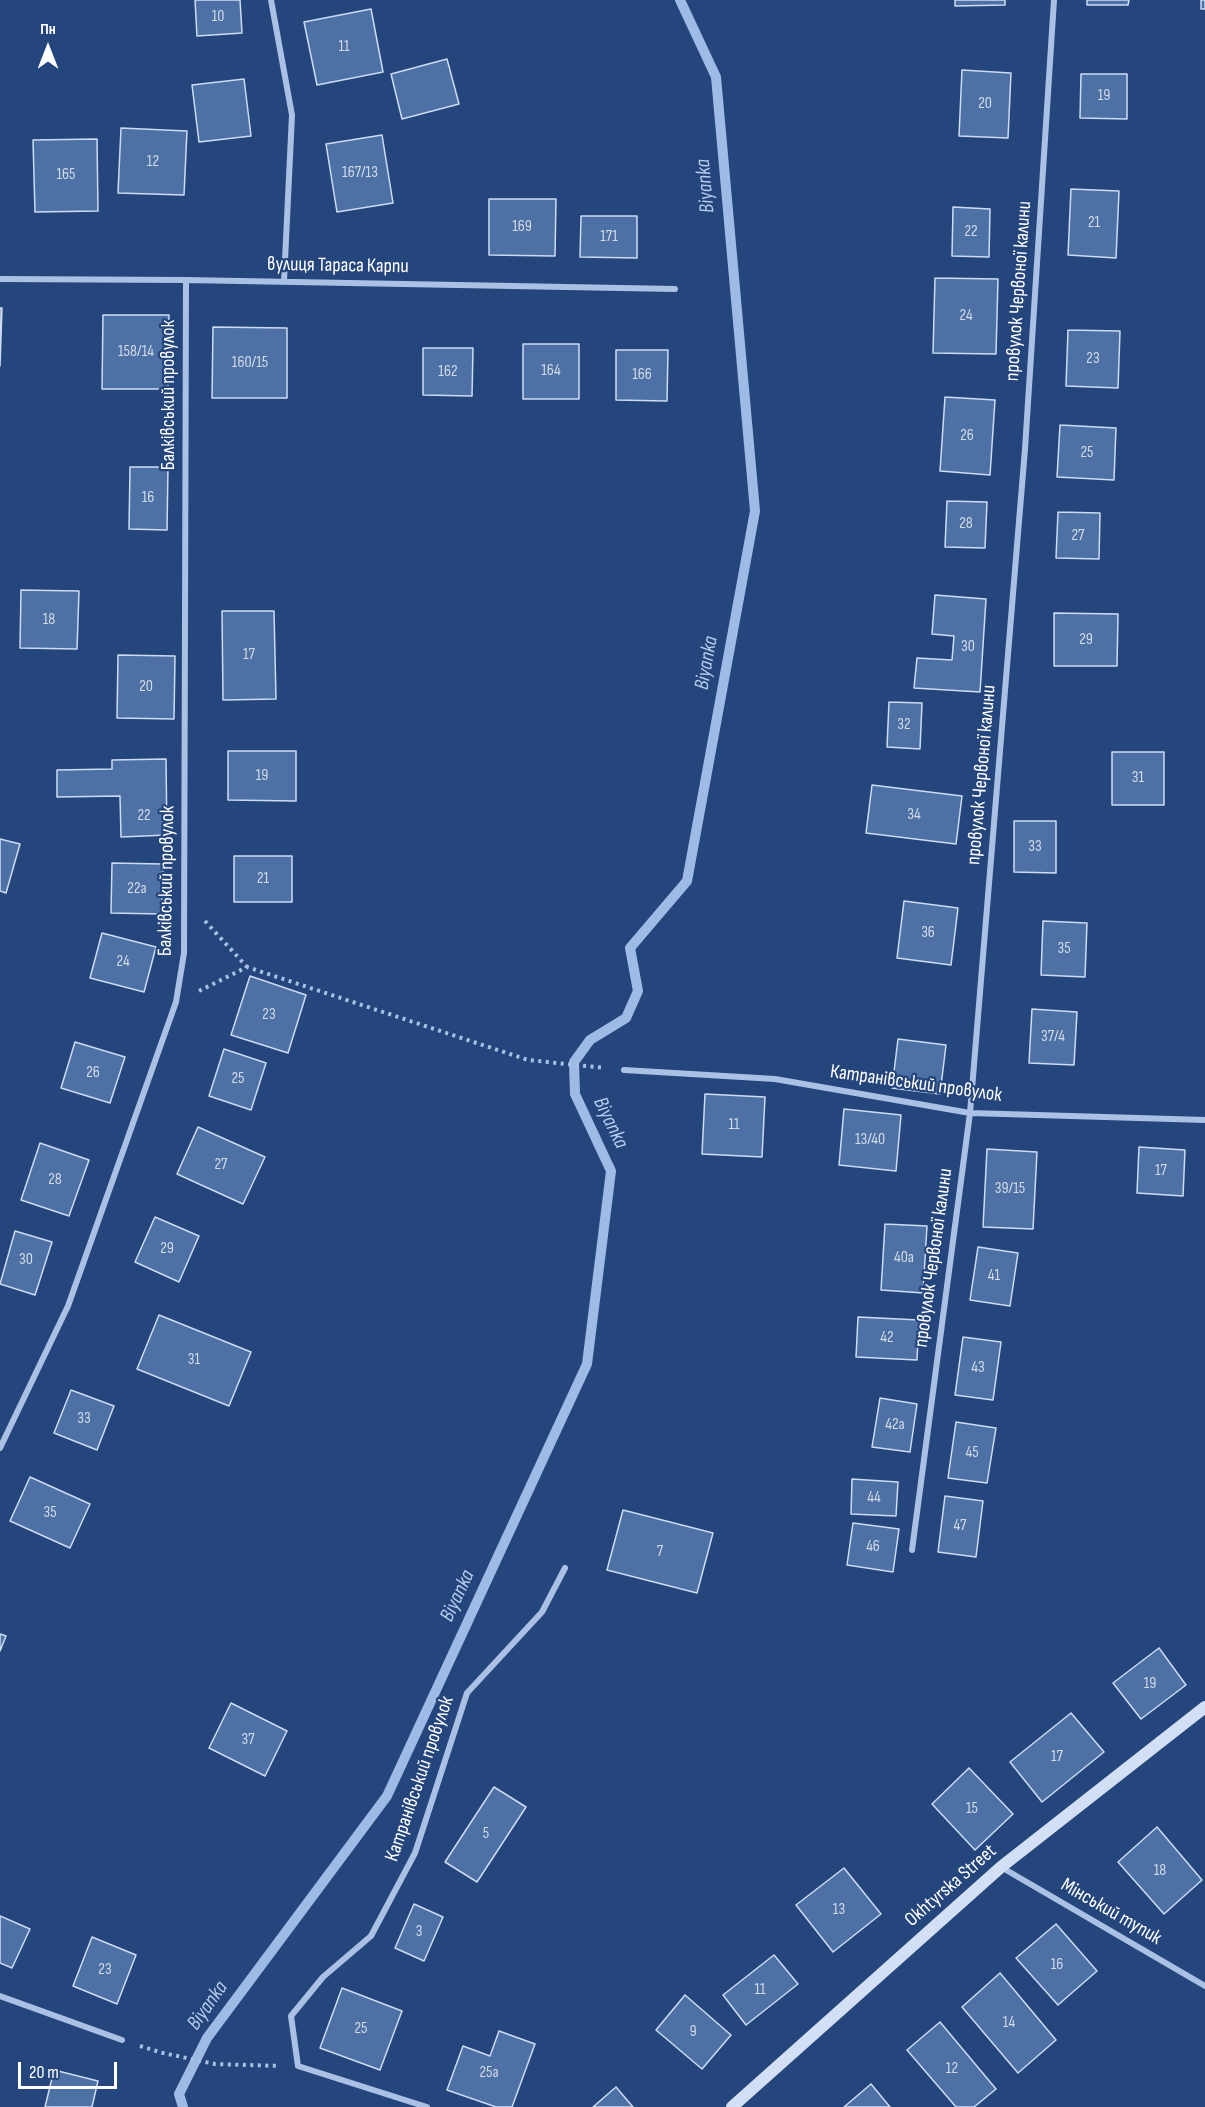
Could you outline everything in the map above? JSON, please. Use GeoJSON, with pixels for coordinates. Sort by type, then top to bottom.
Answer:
{"type":"FeatureCollection","features":[{"type":"Feature","properties":{"kind":"street"},"geometry":{"type":"LineString","coordinates":[[271,0],[292,116],[284,281]]}},
{"type":"Feature","properties":{"kind":"street","name":"провулок Червоної калини"},"geometry":{"type":"LineString","coordinates":[[912,1550],[970,1113],[1025,449],[1054,0]]}},
{"type":"Feature","properties":{"kind":"street","name":"вулиця Тараса Карпи"},"geometry":{"type":"LineString","coordinates":[[0,279],[284,281],[675,289]]}},
{"type":"Feature","properties":{"kind":"street","name":"Балківський провулок"},"geometry":{"type":"LineString","coordinates":[[0,1448],[68,1306],[176,1002],[184,953],[186,900],[186,280]]}},
{"type":"Feature","properties":{"kind":"street","name":"Катранівський провулок"},"geometry":{"type":"LineString","coordinates":[[624,1070],[774,1079],[970,1113],[1205,1120]]}},
{"type":"Feature","properties":{"kind":"street","name":"Катранівський провулок"},"geometry":{"type":"LineString","coordinates":[[298,2066],[291,2016],[323,1977],[371,1936],[415,1853],[467,1693],[542,1612],[566,1568]]}},
{"type":"Feature","properties":{"kind":"street","name":"Okhtyrska Street"},"geometry":{"type":"LineString","coordinates":[[732,2107],[1001,1867],[1205,1707]]}},
{"type":"Feature","properties":{"kind":"street","name":"Мінський тупик"},"geometry":{"type":"LineString","coordinates":[[1001,1867],[1205,1986]]}},
{"type":"Feature","properties":{"kind":"street"},"geometry":{"type":"LineString","coordinates":[[0,1996],[122,2040]]}},
{"type":"Feature","properties":{"kind":"street"},"geometry":{"type":"LineString","coordinates":[[298,2066],[427,2107]]}},
{"type":"Feature","properties":{"kind":"path"},"geometry":{"type":"LineString","coordinates":[[186,900],[247,967],[528,1060],[624,1070]]}},
{"type":"Feature","properties":{"kind":"path"},"geometry":{"type":"LineString","coordinates":[[176,1002],[247,967]]}},
{"type":"Feature","properties":{"kind":"path"},"geometry":{"type":"LineString","coordinates":[[163,2053],[215,2064],[298,2066]]}},
{"type":"Feature","properties":{"kind":"building"},"geometry":{"type":"Polygon","coordinates":[[[195,0],[240,0],[242,33],[197,36],[195,0]]]}},
{"type":"Feature","properties":{"kind":"building"},"geometry":{"type":"Polygon","coordinates":[[[955,0],[1005,0],[1005,5],[955,6],[955,0]]]}},
{"type":"Feature","properties":{"kind":"building"},"geometry":{"type":"Polygon","coordinates":[[[1087,0],[1129,0],[1128,5],[1087,5],[1087,0]]]}},
{"type":"Feature","properties":{"kind":"building"},"geometry":{"type":"Polygon","coordinates":[[[1201,0],[1205,0],[1205,9],[1201,9],[1201,0]]]}},
{"type":"Feature","properties":{"kind":"building"},"geometry":{"type":"Polygon","coordinates":[[[371,9],[383,72],[317,85],[304,22],[371,9]]]}},
{"type":"Feature","properties":{"kind":"building"},"geometry":{"type":"Polygon","coordinates":[[[447,59],[459,104],[402,119],[391,74],[447,59]]]}},
{"type":"Feature","properties":{"kind":"building"},"geometry":{"type":"Polygon","coordinates":[[[962,70],[1011,73],[1008,138],[959,136],[962,70]]]}},
{"type":"Feature","properties":{"kind":"building"},"geometry":{"type":"Polygon","coordinates":[[[1081,74],[1127,74],[1127,119],[1080,118],[1081,74]]]}},
{"type":"Feature","properties":{"kind":"building"},"geometry":{"type":"Polygon","coordinates":[[[244,79],[251,136],[199,142],[192,85],[244,79]]]}},
{"type":"Feature","properties":{"kind":"building"},"geometry":{"type":"Polygon","coordinates":[[[121,128],[187,131],[184,195],[118,193],[121,128]]]}},
{"type":"Feature","properties":{"kind":"building"},"geometry":{"type":"Polygon","coordinates":[[[382,135],[393,203],[337,212],[326,144],[382,135]]]}},
{"type":"Feature","properties":{"kind":"building"},"geometry":{"type":"Polygon","coordinates":[[[97,139],[98,211],[35,212],[33,140],[97,139]]]}},
{"type":"Feature","properties":{"kind":"building"},"geometry":{"type":"Polygon","coordinates":[[[1071,189],[1119,191],[1116,258],[1068,255],[1071,189]]]}},
{"type":"Feature","properties":{"kind":"building"},"geometry":{"type":"Polygon","coordinates":[[[489,199],[556,199],[555,256],[489,255],[489,199]]]}},
{"type":"Feature","properties":{"kind":"building"},"geometry":{"type":"Polygon","coordinates":[[[953,207],[990,209],[989,257],[952,256],[953,207]]]}},
{"type":"Feature","properties":{"kind":"building"},"geometry":{"type":"Polygon","coordinates":[[[581,216],[637,216],[637,258],[580,257],[581,216]]]}},
{"type":"Feature","properties":{"kind":"building"},"geometry":{"type":"Polygon","coordinates":[[[935,278],[998,279],[996,354],[933,353],[935,278]]]}},
{"type":"Feature","properties":{"kind":"building"},"geometry":{"type":"Polygon","coordinates":[[[0,308],[2,308],[0,366],[0,308]]]}},
{"type":"Feature","properties":{"kind":"building"},"geometry":{"type":"Polygon","coordinates":[[[103,315],[169,315],[168,389],[102,389],[103,315]]]}},
{"type":"Feature","properties":{"kind":"building"},"geometry":{"type":"Polygon","coordinates":[[[213,327],[287,328],[287,398],[212,398],[213,327]]]}},
{"type":"Feature","properties":{"kind":"building"},"geometry":{"type":"Polygon","coordinates":[[[1068,330],[1120,331],[1118,388],[1066,386],[1068,330]]]}},
{"type":"Feature","properties":{"kind":"building"},"geometry":{"type":"Polygon","coordinates":[[[523,344],[579,344],[579,399],[523,399],[523,344]]]}},
{"type":"Feature","properties":{"kind":"building"},"geometry":{"type":"Polygon","coordinates":[[[423,348],[473,348],[472,396],[423,395],[423,348]]]}},
{"type":"Feature","properties":{"kind":"building"},"geometry":{"type":"Polygon","coordinates":[[[616,350],[668,350],[667,401],[616,400],[616,350]]]}},
{"type":"Feature","properties":{"kind":"building"},"geometry":{"type":"Polygon","coordinates":[[[945,397],[995,400],[990,475],[940,471],[945,397]]]}},
{"type":"Feature","properties":{"kind":"building"},"geometry":{"type":"Polygon","coordinates":[[[1060,425],[1116,428],[1114,480],[1057,477],[1060,425]]]}},
{"type":"Feature","properties":{"kind":"building"},"geometry":{"type":"Polygon","coordinates":[[[130,467],[168,467],[167,530],[129,529],[130,467]]]}},
{"type":"Feature","properties":{"kind":"building"},"geometry":{"type":"Polygon","coordinates":[[[947,501],[987,502],[985,548],[945,547],[947,501]]]}},
{"type":"Feature","properties":{"kind":"building"},"geometry":{"type":"Polygon","coordinates":[[[1058,512],[1100,513],[1099,559],[1056,558],[1058,512]]]}},
{"type":"Feature","properties":{"kind":"building"},"geometry":{"type":"Polygon","coordinates":[[[21,590],[79,591],[77,649],[20,648],[21,590]]]}},
{"type":"Feature","properties":{"kind":"building"},"geometry":{"type":"Polygon","coordinates":[[[935,595],[986,599],[980,692],[914,688],[917,658],[952,660],[954,636],[932,634],[935,595]]]}},
{"type":"Feature","properties":{"kind":"building"},"geometry":{"type":"Polygon","coordinates":[[[222,611],[274,611],[276,699],[223,700],[222,611]]]}},
{"type":"Feature","properties":{"kind":"building"},"geometry":{"type":"Polygon","coordinates":[[[1054,613],[1118,614],[1117,666],[1054,666],[1054,613]]]}},
{"type":"Feature","properties":{"kind":"building"},"geometry":{"type":"Polygon","coordinates":[[[118,655],[175,656],[174,719],[117,718],[118,655]]]}},
{"type":"Feature","properties":{"kind":"building"},"geometry":{"type":"Polygon","coordinates":[[[889,702],[922,703],[920,749],[887,747],[889,702]]]}},
{"type":"Feature","properties":{"kind":"building"},"geometry":{"type":"Polygon","coordinates":[[[228,751],[296,751],[296,801],[228,800],[228,751]]]}},
{"type":"Feature","properties":{"kind":"building"},"geometry":{"type":"Polygon","coordinates":[[[1112,752],[1164,752],[1164,805],[1112,805],[1112,752]]]}},
{"type":"Feature","properties":{"kind":"building"},"geometry":{"type":"Polygon","coordinates":[[[166,759],[167,835],[121,837],[120,796],[57,797],[57,770],[112,769],[112,760],[166,759]]]}},
{"type":"Feature","properties":{"kind":"building"},"geometry":{"type":"Polygon","coordinates":[[[872,785],[962,796],[956,844],[866,833],[872,785]]]}},
{"type":"Feature","properties":{"kind":"building"},"geometry":{"type":"Polygon","coordinates":[[[1014,821],[1056,821],[1056,873],[1014,872],[1014,821]]]}},
{"type":"Feature","properties":{"kind":"building"},"geometry":{"type":"Polygon","coordinates":[[[0,839],[20,844],[6,893],[0,891],[0,839]]]}},
{"type":"Feature","properties":{"kind":"building"},"geometry":{"type":"Polygon","coordinates":[[[234,856],[292,856],[292,902],[234,902],[234,856]]]}},
{"type":"Feature","properties":{"kind":"building"},"geometry":{"type":"Polygon","coordinates":[[[112,863],[163,864],[162,914],[111,913],[112,863]]]}},
{"type":"Feature","properties":{"kind":"building"},"geometry":{"type":"Polygon","coordinates":[[[904,901],[958,908],[951,965],[897,958],[904,901]]]}},
{"type":"Feature","properties":{"kind":"building"},"geometry":{"type":"Polygon","coordinates":[[[1043,921],[1087,923],[1085,977],[1041,975],[1043,921]]]}},
{"type":"Feature","properties":{"kind":"building"},"geometry":{"type":"Polygon","coordinates":[[[102,933],[156,947],[144,992],[90,978],[102,933]]]}},
{"type":"Feature","properties":{"kind":"building"},"geometry":{"type":"Polygon","coordinates":[[[250,976],[306,995],[288,1053],[231,1035],[250,976]]]}},
{"type":"Feature","properties":{"kind":"building"},"geometry":{"type":"Polygon","coordinates":[[[1032,1009],[1077,1012],[1074,1065],[1029,1063],[1032,1009]]]}},
{"type":"Feature","properties":{"kind":"building"},"geometry":{"type":"Polygon","coordinates":[[[898,1039],[946,1045],[940,1094],[892,1088],[898,1039]]]}},
{"type":"Feature","properties":{"kind":"building"},"geometry":{"type":"Polygon","coordinates":[[[75,1042],[125,1057],[110,1103],[61,1088],[75,1042]]]}},
{"type":"Feature","properties":{"kind":"building"},"geometry":{"type":"Polygon","coordinates":[[[224,1049],[266,1063],[251,1110],[209,1096],[224,1049]]]}},
{"type":"Feature","properties":{"kind":"building"},"geometry":{"type":"Polygon","coordinates":[[[705,1094],[765,1097],[762,1157],[702,1154],[705,1094]]]}},
{"type":"Feature","properties":{"kind":"building"},"geometry":{"type":"Polygon","coordinates":[[[844,1109],[901,1115],[896,1171],[839,1165],[844,1109]]]}},
{"type":"Feature","properties":{"kind":"building"},"geometry":{"type":"Polygon","coordinates":[[[198,1127],[265,1157],[243,1204],[177,1174],[198,1127]]]}},
{"type":"Feature","properties":{"kind":"building"},"geometry":{"type":"Polygon","coordinates":[[[40,1143],[89,1160],[69,1216],[21,1200],[40,1143]]]}},
{"type":"Feature","properties":{"kind":"building"},"geometry":{"type":"Polygon","coordinates":[[[1139,1147],[1185,1150],[1183,1196],[1137,1193],[1139,1147]]]}},
{"type":"Feature","properties":{"kind":"building"},"geometry":{"type":"Polygon","coordinates":[[[987,1149],[1037,1152],[1033,1229],[983,1227],[987,1149]]]}},
{"type":"Feature","properties":{"kind":"building"},"geometry":{"type":"Polygon","coordinates":[[[155,1217],[199,1236],[179,1282],[135,1262],[155,1217]]]}},
{"type":"Feature","properties":{"kind":"building"},"geometry":{"type":"Polygon","coordinates":[[[885,1224],[927,1226],[923,1293],[881,1290],[885,1224]]]}},
{"type":"Feature","properties":{"kind":"building"},"geometry":{"type":"Polygon","coordinates":[[[15,1231],[52,1242],[35,1295],[0,1284],[15,1231]]]}},
{"type":"Feature","properties":{"kind":"building"},"geometry":{"type":"Polygon","coordinates":[[[978,1247],[1018,1253],[1010,1306],[970,1300],[978,1247]]]}},
{"type":"Feature","properties":{"kind":"building"},"geometry":{"type":"Polygon","coordinates":[[[159,1315],[251,1352],[229,1406],[137,1369],[159,1315]]]}},
{"type":"Feature","properties":{"kind":"building"},"geometry":{"type":"Polygon","coordinates":[[[858,1317],[919,1320],[917,1360],[856,1357],[858,1317]]]}},
{"type":"Feature","properties":{"kind":"building"},"geometry":{"type":"Polygon","coordinates":[[[963,1337],[1001,1342],[993,1400],[955,1395],[963,1337]]]}},
{"type":"Feature","properties":{"kind":"building"},"geometry":{"type":"Polygon","coordinates":[[[71,1390],[114,1406],[97,1450],[54,1433],[71,1390]]]}},
{"type":"Feature","properties":{"kind":"building"},"geometry":{"type":"Polygon","coordinates":[[[880,1398],[917,1404],[910,1452],[872,1447],[880,1398]]]}},
{"type":"Feature","properties":{"kind":"building"},"geometry":{"type":"Polygon","coordinates":[[[956,1422],[996,1428],[987,1483],[948,1478],[956,1422]]]}},
{"type":"Feature","properties":{"kind":"building"},"geometry":{"type":"Polygon","coordinates":[[[30,1477],[90,1504],[70,1548],[10,1521],[30,1477]]]}},
{"type":"Feature","properties":{"kind":"building"},"geometry":{"type":"Polygon","coordinates":[[[852,1479],[898,1482],[896,1516],[851,1514],[852,1479]]]}},
{"type":"Feature","properties":{"kind":"building"},"geometry":{"type":"Polygon","coordinates":[[[945,1496],[983,1501],[976,1557],[938,1552],[945,1496]]]}},
{"type":"Feature","properties":{"kind":"building"},"geometry":{"type":"Polygon","coordinates":[[[623,1510],[713,1533],[697,1593],[607,1570],[623,1510]]]}},
{"type":"Feature","properties":{"kind":"building"},"geometry":{"type":"Polygon","coordinates":[[[853,1523],[899,1529],[893,1572],[847,1565],[853,1523]]]}},
{"type":"Feature","properties":{"kind":"building"},"geometry":{"type":"Polygon","coordinates":[[[0,1634],[6,1636],[0,1651],[0,1634]]]}},
{"type":"Feature","properties":{"kind":"building"},"geometry":{"type":"Polygon","coordinates":[[[1159,1648],[1186,1685],[1141,1719],[1113,1683],[1159,1648]]]}},
{"type":"Feature","properties":{"kind":"building"},"geometry":{"type":"Polygon","coordinates":[[[231,1703],[287,1731],[265,1776],[209,1748],[231,1703]]]}},
{"type":"Feature","properties":{"kind":"building"},"geometry":{"type":"Polygon","coordinates":[[[1071,1713],[1104,1752],[1042,1802],[1010,1762],[1071,1713]]]}},
{"type":"Feature","properties":{"kind":"building"},"geometry":{"type":"Polygon","coordinates":[[[969,1768],[1013,1814],[975,1850],[932,1804],[969,1768]]]}},
{"type":"Feature","properties":{"kind":"building"},"geometry":{"type":"Polygon","coordinates":[[[494,1787],[526,1807],[477,1882],[445,1862],[494,1787]]]}},
{"type":"Feature","properties":{"kind":"building"},"geometry":{"type":"Polygon","coordinates":[[[1157,1827],[1202,1880],[1164,1914],[1118,1862],[1157,1827]]]}},
{"type":"Feature","properties":{"kind":"building"},"geometry":{"type":"Polygon","coordinates":[[[844,1868],[881,1914],[833,1952],[796,1905],[844,1868]]]}},
{"type":"Feature","properties":{"kind":"building"},"geometry":{"type":"Polygon","coordinates":[[[414,1904],[443,1917],[424,1961],[395,1948],[414,1904]]]}},
{"type":"Feature","properties":{"kind":"building"},"geometry":{"type":"Polygon","coordinates":[[[0,1916],[30,1929],[12,1968],[0,1963],[0,1916]]]}},
{"type":"Feature","properties":{"kind":"building"},"geometry":{"type":"Polygon","coordinates":[[[1056,1924],[1097,1971],[1058,2005],[1016,1958],[1056,1924]]]}},
{"type":"Feature","properties":{"kind":"building"},"geometry":{"type":"Polygon","coordinates":[[[92,1937],[136,1955],[117,2004],[73,1986],[92,1937]]]}},
{"type":"Feature","properties":{"kind":"building"},"geometry":{"type":"Polygon","coordinates":[[[774,1955],[798,1984],[746,2025],[723,1995],[774,1955]]]}},
{"type":"Feature","properties":{"kind":"building"},"geometry":{"type":"Polygon","coordinates":[[[1000,1973],[1056,2040],[1018,2073],[962,2007],[1000,1973]]]}},
{"type":"Feature","properties":{"kind":"building"},"geometry":{"type":"Polygon","coordinates":[[[342,1988],[402,2011],[380,2070],[320,2048],[342,1988]]]}},
{"type":"Feature","properties":{"kind":"building"},"geometry":{"type":"Polygon","coordinates":[[[685,1995],[731,2035],[702,2069],[656,2030],[685,1995]]]}},
{"type":"Feature","properties":{"kind":"building"},"geometry":{"type":"Polygon","coordinates":[[[940,2022],[996,2089],[974,2107],[956,2107],[907,2050],[940,2022]]]}},
{"type":"Feature","properties":{"kind":"building"},"geometry":{"type":"Polygon","coordinates":[[[499,2031],[535,2044],[512,2107],[496,2107],[447,2090],[463,2046],[490,2056],[499,2031]]]}},
{"type":"Feature","properties":{"kind":"building"},"geometry":{"type":"Polygon","coordinates":[[[54,2070],[98,2081],[92,2107],[45,2107],[54,2070]]]}},
{"type":"Feature","properties":{"kind":"building"},"geometry":{"type":"Polygon","coordinates":[[[871,2084],[890,2107],[844,2107],[871,2084]]]}},
{"type":"Feature","properties":{"kind":"building"},"geometry":{"type":"Polygon","coordinates":[[[616,2087],[633,2107],[593,2107],[616,2087]]]}},
{"type":"Feature","properties":{"kind":"waterway","name":"Biyanka"},"geometry":{"type":"LineString","coordinates":[[183,2107],[179,2094],[207,2038],[387,1796],[587,1364],[611,1171],[575,1094],[574,1062],[590,1040],[626,1018],[638,991],[630,948],[687,881],[755,511],[716,77],[680,0]]}}]}
